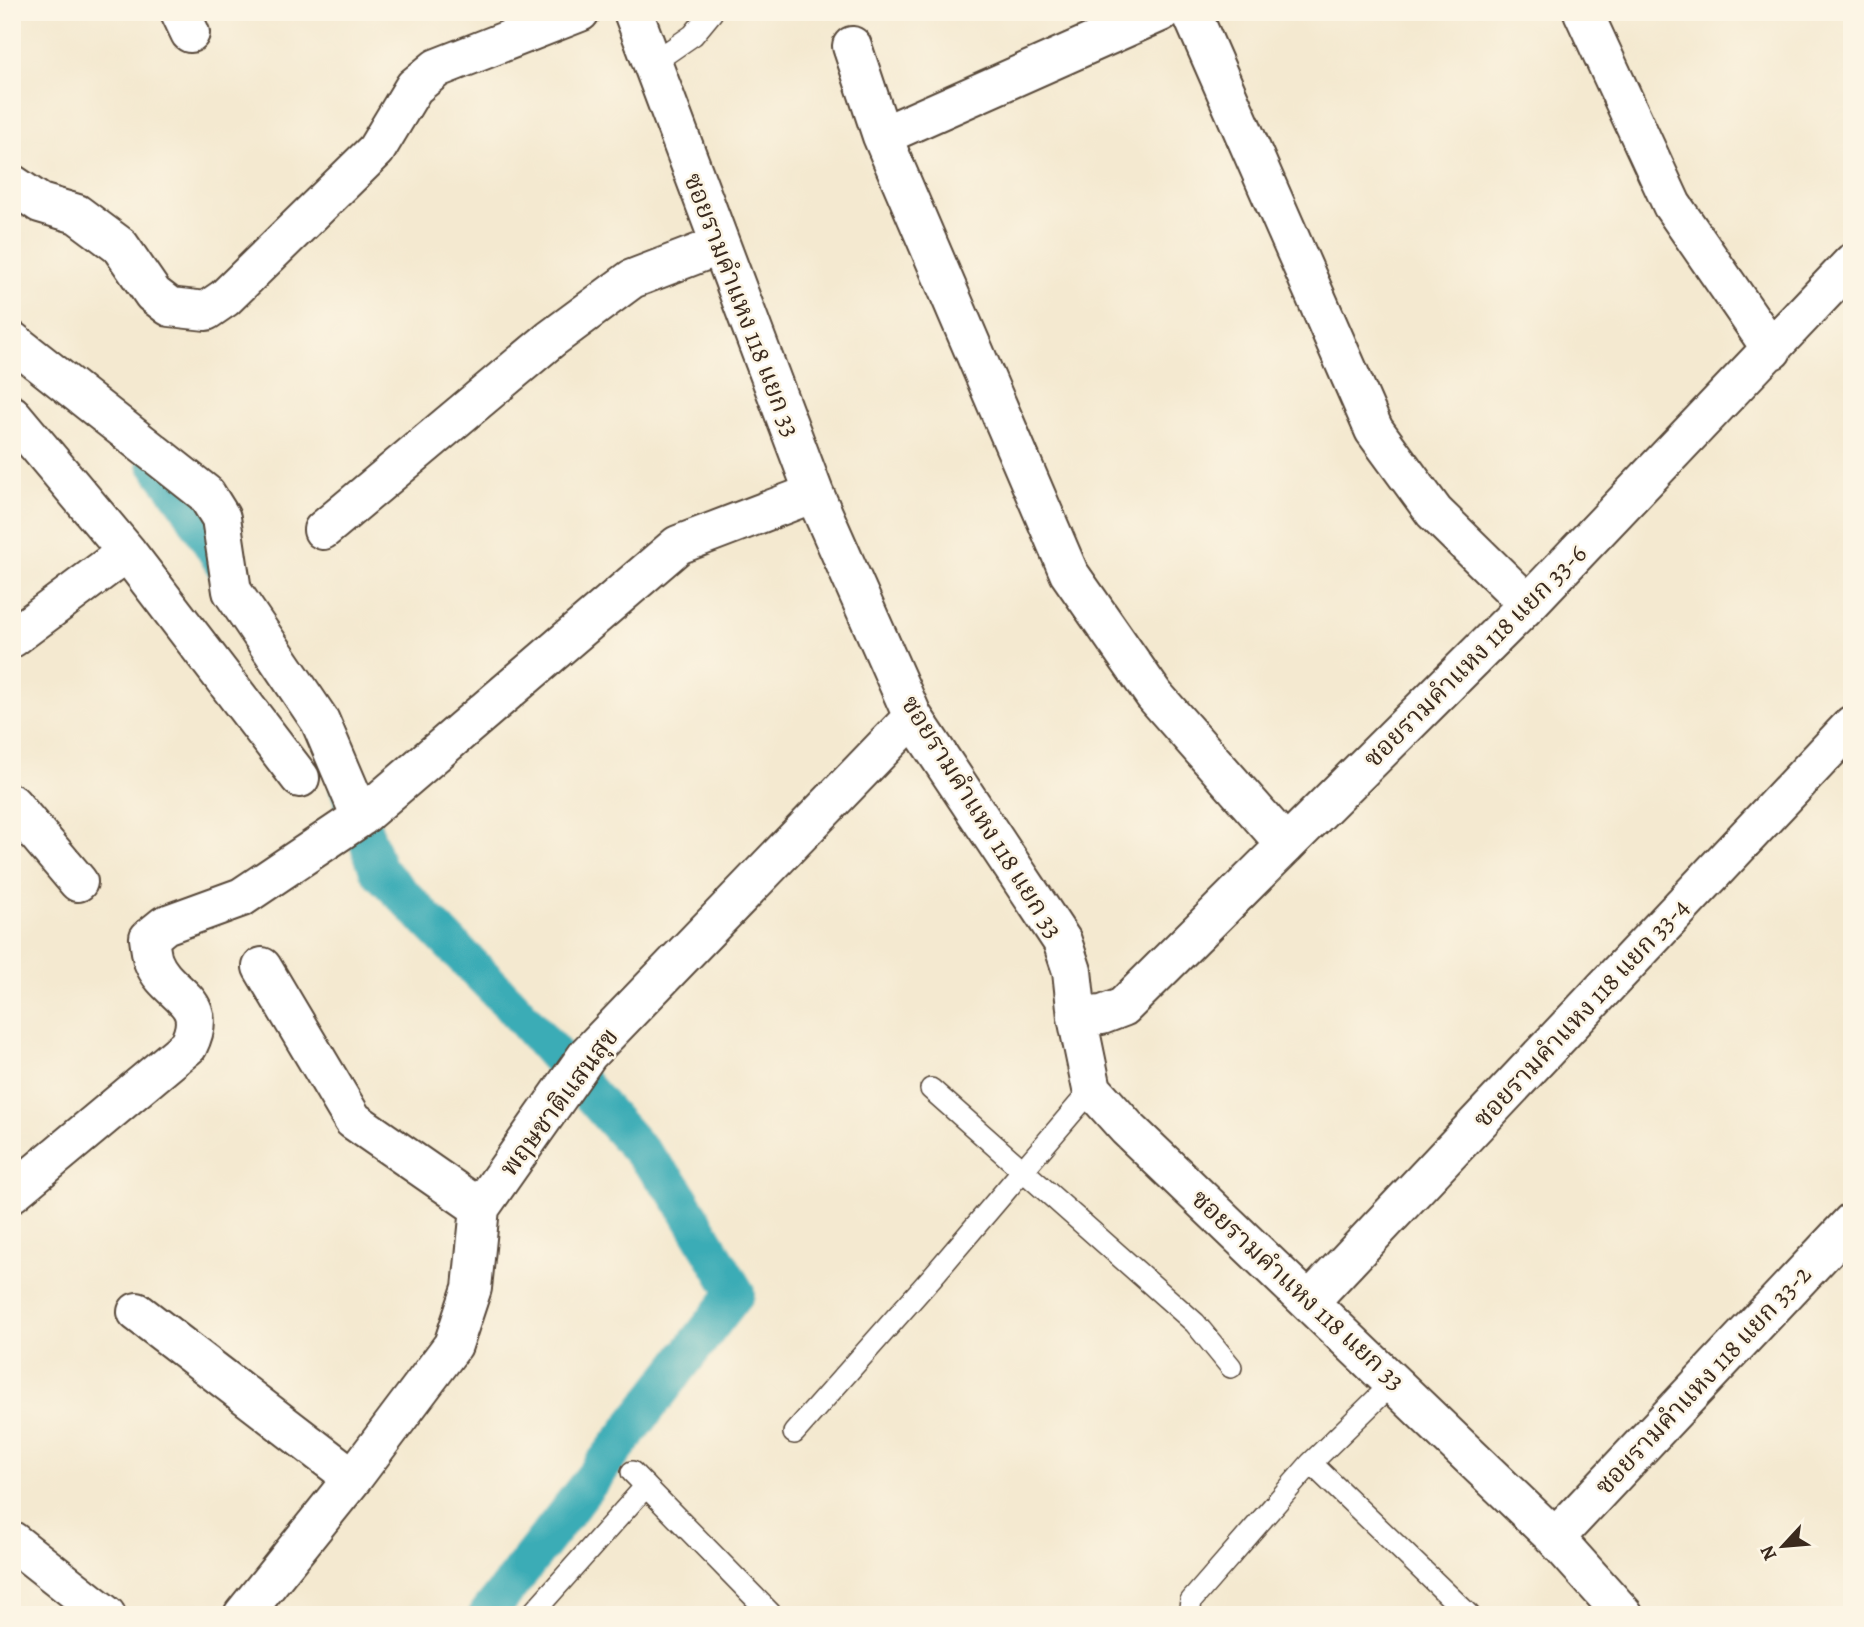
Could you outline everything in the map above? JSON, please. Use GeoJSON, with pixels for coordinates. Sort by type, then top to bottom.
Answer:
{"type":"FeatureCollection","features":[{"type":"Feature","properties":{"kind":"street"},"geometry":{"type":"LineString","coordinates":[[12,184],[40,203],[77,214],[120,246],[153,293],[170,307],[206,311],[225,298],[376,150],[414,87],[421,80],[437,68],[580,12]]}},
{"type":"Feature","properties":{"kind":"street","name":"ซอยรามคำแหง 118 แยก 33"},"geometry":{"type":"LineString","coordinates":[[632,12],[814,493],[913,717],[1062,941],[1072,971],[1077,1017],[1092,1089],[1126,1128],[1395,1381],[1555,1538],[1624,1615]]}},
{"type":"Feature","properties":{"kind":"street"},"geometry":{"type":"LineString","coordinates":[[882,135],[1161,12]]}},
{"type":"Feature","properties":{"kind":"street"},"geometry":{"type":"LineString","coordinates":[[1191,12],[1374,430],[1434,512],[1528,604]]}},
{"type":"Feature","properties":{"kind":"street"},"geometry":{"type":"LineString","coordinates":[[1583,12],[1672,205],[1772,351]]}},
{"type":"Feature","properties":{"kind":"street"},"geometry":{"type":"LineString","coordinates":[[852,46],[882,135],[1069,573],[1154,695],[1286,845]]}},
{"type":"Feature","properties":{"kind":"street"},"geometry":{"type":"LineString","coordinates":[[323,530],[551,340],[632,279],[719,246]]}},
{"type":"Feature","properties":{"kind":"street","name":"ซอยรามคำแหง 118 แยก 33-6"},"geometry":{"type":"LineString","coordinates":[[1077,1017],[1102,1015],[1123,1007],[1528,604],[1772,351],[1852,263]]}},
{"type":"Feature","properties":{"kind":"street"},"geometry":{"type":"LineString","coordinates":[[12,341],[206,494],[221,518],[232,591],[320,721],[361,817]]}},
{"type":"Feature","properties":{"kind":"street"},"geometry":{"type":"LineString","coordinates":[[12,415],[127,552],[300,778]]}},
{"type":"Feature","properties":{"kind":"street"},"geometry":{"type":"LineString","coordinates":[[12,1193],[188,1046],[198,1027],[194,1009],[154,963],[149,938],[164,925],[242,897],[361,817],[678,545],[814,493]]}},
{"type":"Feature","properties":{"kind":"street"},"geometry":{"type":"LineString","coordinates":[[12,638],[127,552]]}},
{"type":"Feature","properties":{"kind":"street","name":"พฤษชาติแสนสุข"},"geometry":{"type":"LineString","coordinates":[[243,1615],[453,1345],[472,1288],[480,1208],[588,1054],[913,717]]}},
{"type":"Feature","properties":{"kind":"street","name":"ซอยรามคำแหง 118 แยก 33-4"},"geometry":{"type":"LineString","coordinates":[[1310,1301],[1852,725]]}},
{"type":"Feature","properties":{"kind":"street"},"geometry":{"type":"LineString","coordinates":[[12,804],[78,882]]}},
{"type":"Feature","properties":{"kind":"street"},"geometry":{"type":"LineString","coordinates":[[261,967],[353,1120],[480,1208]]}},
{"type":"Feature","properties":{"kind":"street","name":"ซอยรามคำแหง 118 แยก 33-2"},"geometry":{"type":"LineString","coordinates":[[1555,1538],[1852,1222]]}},
{"type":"Feature","properties":{"kind":"street"},"geometry":{"type":"LineString","coordinates":[[137,1312],[352,1478]]}},
{"type":"Feature","properties":{"kind":"street"},"geometry":{"type":"LineString","coordinates":[[12,1541],[106,1615]]}},
{"type":"Feature","properties":{"kind":"lane"},"geometry":{"type":"LineString","coordinates":[[652,64],[693,36],[712,12]]}},
{"type":"Feature","properties":{"kind":"lane"},"geometry":{"type":"LineString","coordinates":[[932,1089],[1195,1323],[1231,1367]]}},
{"type":"Feature","properties":{"kind":"lane"},"geometry":{"type":"LineString","coordinates":[[794,1433],[1092,1089]]}},
{"type":"Feature","properties":{"kind":"lane"},"geometry":{"type":"LineString","coordinates":[[1189,1615],[1191,1601],[1311,1463],[1395,1381]]}},
{"type":"Feature","properties":{"kind":"lane"},"geometry":{"type":"LineString","coordinates":[[1311,1463],[1469,1615]]}},
{"type":"Feature","properties":{"kind":"lane"},"geometry":{"type":"LineString","coordinates":[[531,1615],[639,1479],[772,1615]]}},
{"type":"Feature","properties":{"kind":"waterway"},"geometry":{"type":"LineString","coordinates":[[156,463],[186,502],[231,576]]}},
{"type":"Feature","properties":{"kind":"waterway"},"geometry":{"type":"LineString","coordinates":[[348,787],[378,870],[511,1005],[675,1190],[736,1293],[487,1615]]}}]}
